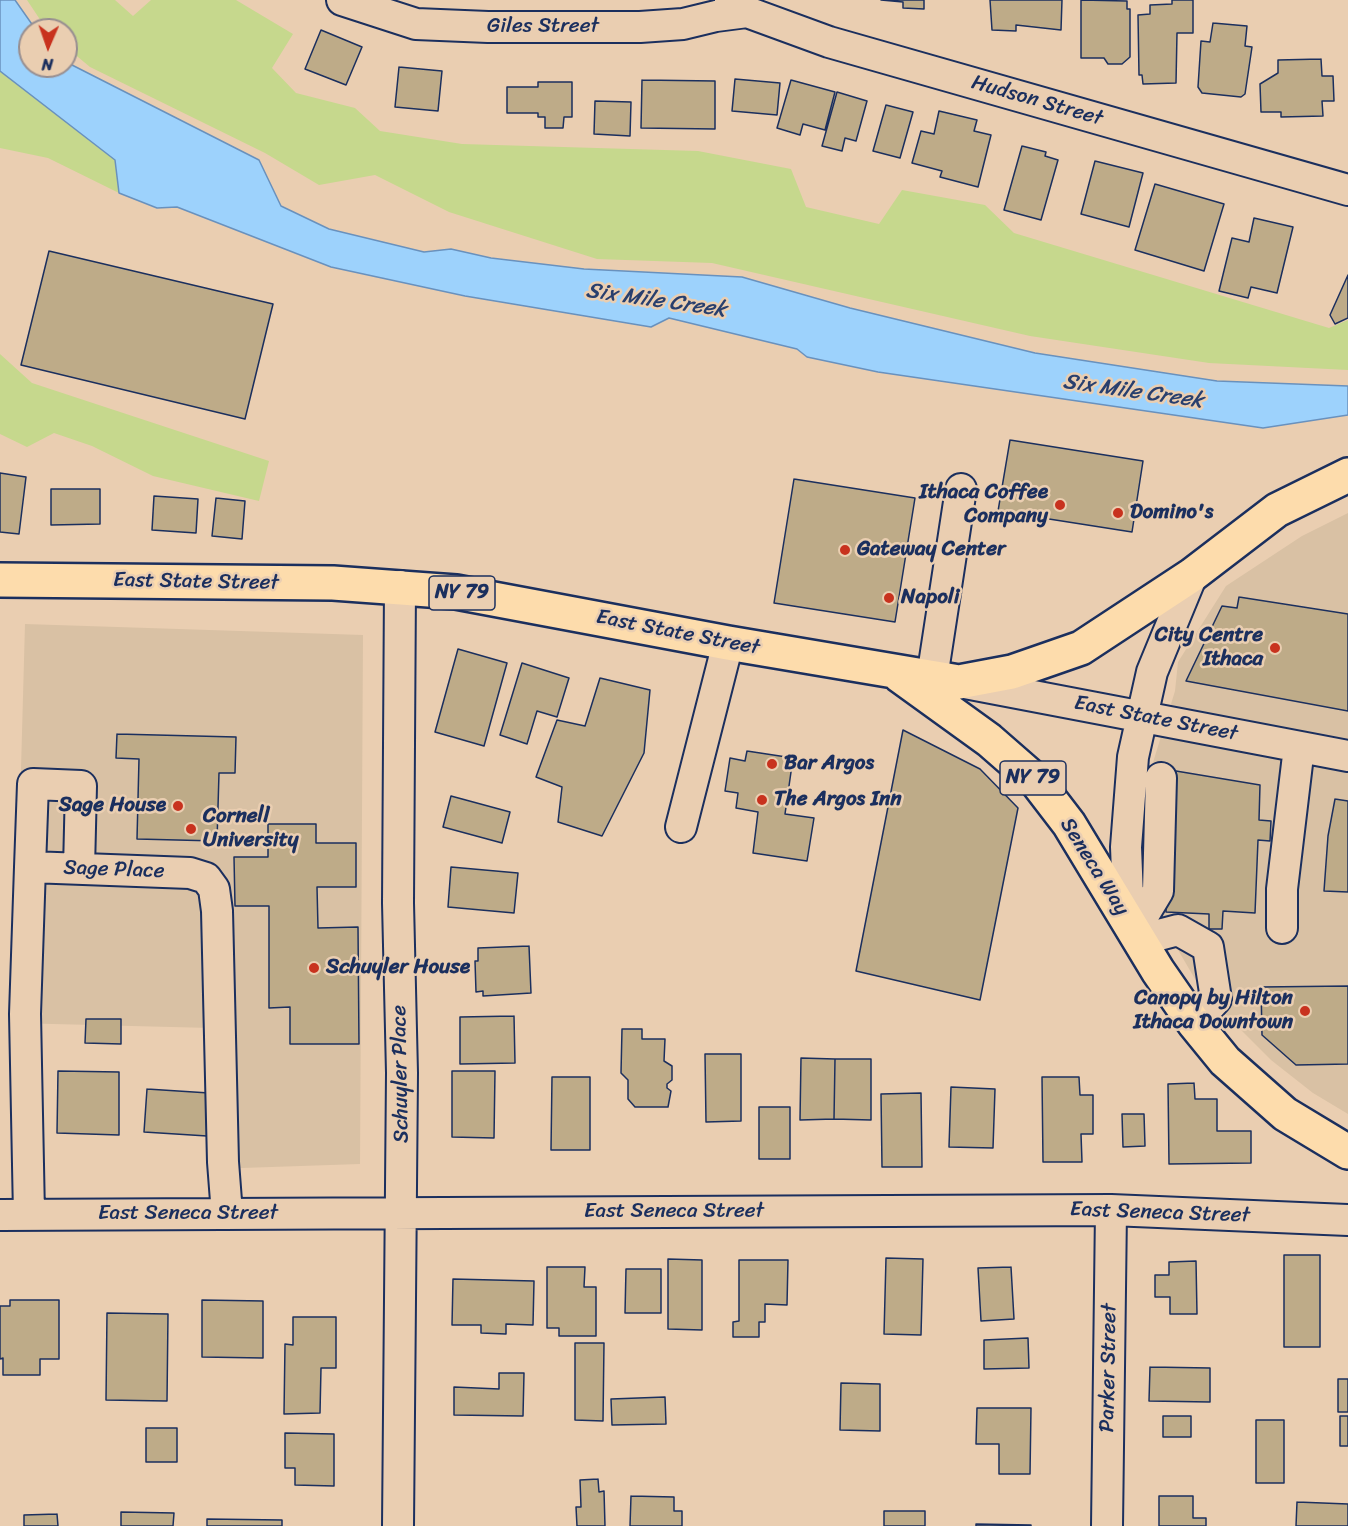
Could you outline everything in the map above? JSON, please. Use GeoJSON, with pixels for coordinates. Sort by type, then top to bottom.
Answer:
{"type":"FeatureCollection","features":[{"type":"Feature","properties":{"kind":"highway","name":"NY 79"},"geometry":{"type":"LineString","coordinates":[[945,680],[1012,672],[1081,648],[1192,575],[1277,510],[1348,475]]}},
{"type":"Feature","properties":{"kind":"highway","name":"East State Street"},"geometry":{"type":"LineString","coordinates":[[0,580],[333,583],[400,586],[456,592],[728,643],[945,680]]}},
{"type":"Feature","properties":{"kind":"highway","name":"Seneca Way"},"geometry":{"type":"LineString","coordinates":[[895,673],[989,740],[1036,781],[1069,824],[1134,931],[1194,1023],[1225,1061],[1285,1114],[1348,1152]]}},
{"type":"Feature","properties":{"kind":"street","name":"Giles Street"},"geometry":{"type":"LineString","coordinates":[[342,0],[416,24],[488,27],[640,27],[683,24],[716,16],[739,6]]}},
{"type":"Feature","properties":{"kind":"street","name":"Hudson Street"},"geometry":{"type":"LineString","coordinates":[[739,6],[829,42],[1348,190]]}},
{"type":"Feature","properties":{"kind":"street"},"geometry":{"type":"LineString","coordinates":[[945,680],[961,489]]}},
{"type":"Feature","properties":{"kind":"street","name":"Seneca Way"},"geometry":{"type":"LineString","coordinates":[[1134,931],[1126,847],[1133,757],[1152,672],[1192,575]]}},
{"type":"Feature","properties":{"kind":"street","name":"Schuyler Place"},"geometry":{"type":"LineString","coordinates":[[398,1526],[402,1073],[398,903],[400,586]]}},
{"type":"Feature","properties":{"kind":"street"},"geometry":{"type":"LineString","coordinates":[[681,826],[728,643]]}},
{"type":"Feature","properties":{"kind":"street","name":"East State Street"},"geometry":{"type":"LineString","coordinates":[[945,680],[1142,715],[1348,756]]}},
{"type":"Feature","properties":{"kind":"street"},"geometry":{"type":"LineString","coordinates":[[1282,928],[1282,889],[1299,747]]}},
{"type":"Feature","properties":{"kind":"street"},"geometry":{"type":"LineString","coordinates":[[1134,931],[1158,891],[1161,778]]}},
{"type":"Feature","properties":{"kind":"street"},"geometry":{"type":"LineString","coordinates":[[15,1215],[33,784],[81,786],[79,869]]}},
{"type":"Feature","properties":{"kind":"street","name":"Sage Place"},"geometry":{"type":"LineString","coordinates":[[30,867],[190,873],[206,878],[214,889],[227,1214]]}},
{"type":"Feature","properties":{"kind":"street"},"geometry":{"type":"LineString","coordinates":[[1134,931],[1178,930],[1208,947],[1216,999],[1194,1023]]}},
{"type":"Feature","properties":{"kind":"street","name":"East Seneca Street"},"geometry":{"type":"LineString","coordinates":[[15,1215],[1111,1210],[1348,1220]]}},
{"type":"Feature","properties":{"kind":"street","name":"Parker Street"},"geometry":{"type":"LineString","coordinates":[[1107,1526],[1111,1210]]}},
{"type":"Feature","properties":{"kind":"shaded area"},"geometry":{"type":"Polygon","coordinates":[[[1348,513],[1348,1114],[1313,1093],[1271,1060],[1228,1017],[1195,979],[1167,931],[1151,891],[1142,853],[1151,769],[1175,691],[1178,662],[1226,586],[1302,536],[1348,513]]]}},
{"type":"Feature","properties":{"kind":"shaded area","name":"Cornell University"},"geometry":{"type":"Polygon","coordinates":[[[25,624],[363,635],[360,1164],[212,1169],[211,1028],[14,1023],[25,624]]]}},
{"type":"Feature","properties":{"kind":"green space"},"geometry":{"type":"Polygon","coordinates":[[[27,0],[115,0],[133,16],[151,0],[236,0],[293,34],[272,68],[296,93],[355,108],[380,131],[462,144],[698,151],[791,169],[806,207],[879,224],[902,190],[985,205],[1014,233],[1329,328],[1348,320],[1348,370],[1209,363],[1030,336],[712,263],[597,259],[449,212],[375,175],[319,185],[265,153],[90,67],[78,57],[78,18],[39,18],[27,0]]]}},
{"type":"Feature","properties":{"kind":"green space"},"geometry":{"type":"Polygon","coordinates":[[[0,71],[115,160],[119,193],[48,158],[0,148],[0,71]]]}},
{"type":"Feature","properties":{"kind":"green space"},"geometry":{"type":"Polygon","coordinates":[[[0,354],[32,383],[269,461],[259,501],[153,476],[92,446],[54,433],[27,447],[0,434],[0,354]]]}},
{"type":"Feature","properties":{"kind":"water","name":"Six Mile Creek"},"geometry":{"type":"Polygon","coordinates":[[[0,0],[15,0],[28,18],[18,18],[18,78],[78,78],[78,68],[259,160],[281,206],[329,229],[424,252],[451,249],[491,258],[584,269],[742,277],[850,308],[1035,353],[1217,381],[1348,386],[1348,415],[1263,428],[878,372],[807,357],[797,349],[669,318],[651,327],[465,296],[331,267],[177,207],[157,208],[119,193],[115,160],[0,71],[0,0]]]}},
{"type":"Feature","properties":{"kind":"building"},"geometry":{"type":"Polygon","coordinates":[[[881,0],[924,0],[924,9],[903,8],[903,2],[881,0]]]}},
{"type":"Feature","properties":{"kind":"building"},"geometry":{"type":"Polygon","coordinates":[[[990,0],[1062,0],[1061,30],[1016,25],[1016,31],[992,30],[990,0]]]}},
{"type":"Feature","properties":{"kind":"building"},"geometry":{"type":"Polygon","coordinates":[[[1081,0],[1127,1],[1127,9],[1130,9],[1130,57],[1122,64],[1108,64],[1104,58],[1081,58],[1081,0]]]}},
{"type":"Feature","properties":{"kind":"building"},"geometry":{"type":"Polygon","coordinates":[[[1172,0],[1193,0],[1193,33],[1177,33],[1176,83],[1143,84],[1142,75],[1139,75],[1138,15],[1150,14],[1150,5],[1172,4],[1172,0]]]}},
{"type":"Feature","properties":{"kind":"building"},"geometry":{"type":"Polygon","coordinates":[[[1213,23],[1247,26],[1245,46],[1252,47],[1245,94],[1241,97],[1202,93],[1198,87],[1201,41],[1210,42],[1213,23]]]}},
{"type":"Feature","properties":{"kind":"building"},"geometry":{"type":"Polygon","coordinates":[[[321,30],[362,47],[346,85],[305,69],[321,30]]]}},
{"type":"Feature","properties":{"kind":"building"},"geometry":{"type":"Polygon","coordinates":[[[1321,59],[1322,76],[1333,76],[1334,101],[1322,101],[1323,116],[1281,117],[1281,112],[1261,112],[1260,84],[1278,73],[1278,60],[1321,59]]]}},
{"type":"Feature","properties":{"kind":"building"},"geometry":{"type":"Polygon","coordinates":[[[399,67],[442,71],[438,111],[395,107],[399,67]]]}},
{"type":"Feature","properties":{"kind":"building"},"geometry":{"type":"Polygon","coordinates":[[[735,79],[780,83],[777,115],[732,111],[735,79]]]}},
{"type":"Feature","properties":{"kind":"building"},"geometry":{"type":"Polygon","coordinates":[[[642,80],[715,81],[715,129],[641,128],[642,80]]]}},
{"type":"Feature","properties":{"kind":"building"},"geometry":{"type":"Polygon","coordinates":[[[791,80],[835,92],[825,130],[803,124],[800,135],[777,128],[791,80]]]}},
{"type":"Feature","properties":{"kind":"building"},"geometry":{"type":"Polygon","coordinates":[[[538,82],[572,82],[572,117],[564,117],[563,128],[545,128],[545,117],[538,117],[538,113],[507,113],[507,87],[538,87],[538,82]]]}},
{"type":"Feature","properties":{"kind":"building"},"geometry":{"type":"Polygon","coordinates":[[[837,92],[867,101],[856,141],[845,138],[842,151],[822,146],[837,92]]]}},
{"type":"Feature","properties":{"kind":"building"},"geometry":{"type":"Polygon","coordinates":[[[595,101],[631,102],[630,136],[594,134],[595,101]]]}},
{"type":"Feature","properties":{"kind":"building"},"geometry":{"type":"Polygon","coordinates":[[[886,105],[913,112],[900,158],[873,151],[886,105]]]}},
{"type":"Feature","properties":{"kind":"building"},"geometry":{"type":"Polygon","coordinates":[[[939,111],[977,120],[974,131],[991,135],[978,187],[940,177],[942,171],[912,163],[921,131],[934,134],[939,111]]]}},
{"type":"Feature","properties":{"kind":"building"},"geometry":{"type":"Polygon","coordinates":[[[1022,146],[1046,152],[1045,156],[1058,160],[1041,220],[1004,210],[1022,146]]]}},
{"type":"Feature","properties":{"kind":"building"},"geometry":{"type":"Polygon","coordinates":[[[1095,161],[1143,173],[1129,227],[1081,214],[1095,161]]]}},
{"type":"Feature","properties":{"kind":"building"},"geometry":{"type":"Polygon","coordinates":[[[1155,184],[1224,204],[1204,271],[1135,250],[1155,184]]]}},
{"type":"Feature","properties":{"kind":"building"},"geometry":{"type":"Polygon","coordinates":[[[1254,218],[1293,227],[1277,293],[1251,287],[1248,298],[1219,291],[1232,238],[1249,242],[1254,218]]]}},
{"type":"Feature","properties":{"kind":"building"},"geometry":{"type":"Polygon","coordinates":[[[49,251],[273,304],[245,419],[21,365],[49,251]]]}},
{"type":"Feature","properties":{"kind":"building"},"geometry":{"type":"Polygon","coordinates":[[[1348,275],[1348,318],[1335,324],[1330,315],[1348,275]]]}},
{"type":"Feature","properties":{"kind":"building"},"geometry":{"type":"Polygon","coordinates":[[[1010,440],[1143,461],[1132,532],[998,511],[1010,440]]]}},
{"type":"Feature","properties":{"kind":"building"},"geometry":{"type":"Polygon","coordinates":[[[0,473],[26,477],[19,534],[0,532],[0,473]]]}},
{"type":"Feature","properties":{"kind":"building","name":"Gateway Center"},"geometry":{"type":"Polygon","coordinates":[[[794,479],[915,498],[895,622],[774,603],[794,479]]]}},
{"type":"Feature","properties":{"kind":"building"},"geometry":{"type":"Polygon","coordinates":[[[51,489],[100,489],[100,524],[51,525],[51,489]]]}},
{"type":"Feature","properties":{"kind":"building"},"geometry":{"type":"Polygon","coordinates":[[[154,496],[198,499],[196,533],[152,530],[154,496]]]}},
{"type":"Feature","properties":{"kind":"building"},"geometry":{"type":"Polygon","coordinates":[[[216,498],[245,501],[242,539],[212,536],[216,498]]]}},
{"type":"Feature","properties":{"kind":"building","name":"City Centre Ithaca"},"geometry":{"type":"Polygon","coordinates":[[[1239,597],[1348,614],[1348,711],[1186,681],[1222,606],[1237,608],[1239,597]]]}},
{"type":"Feature","properties":{"kind":"building"},"geometry":{"type":"Polygon","coordinates":[[[458,649],[507,663],[484,746],[435,732],[458,649]]]}},
{"type":"Feature","properties":{"kind":"building"},"geometry":{"type":"Polygon","coordinates":[[[522,663],[569,678],[557,717],[537,711],[527,744],[500,735],[522,663]]]}},
{"type":"Feature","properties":{"kind":"building"},"geometry":{"type":"Polygon","coordinates":[[[600,678],[650,690],[644,753],[602,836],[558,822],[562,787],[536,777],[557,720],[585,726],[600,678]]]}},
{"type":"Feature","properties":{"kind":"building"},"geometry":{"type":"Polygon","coordinates":[[[903,730],[980,769],[1018,808],[980,1000],[856,971],[903,730]]]}},
{"type":"Feature","properties":{"kind":"building","name":"Sage House"},"geometry":{"type":"Polygon","coordinates":[[[117,734],[236,737],[235,773],[219,773],[217,841],[137,839],[139,759],[116,758],[117,734]]]}},
{"type":"Feature","properties":{"kind":"building","name":"The Argos Inn"},"geometry":{"type":"Polygon","coordinates":[[[747,751],[793,758],[785,814],[814,818],[807,861],[753,853],[758,812],[736,808],[738,793],[725,791],[730,758],[745,761],[747,751]]]}},
{"type":"Feature","properties":{"kind":"building"},"geometry":{"type":"Polygon","coordinates":[[[1170,770],[1260,785],[1259,820],[1271,821],[1270,841],[1258,840],[1255,913],[1223,911],[1222,929],[1209,929],[1209,914],[1166,912],[1170,770]]]}},
{"type":"Feature","properties":{"kind":"building"},"geometry":{"type":"Polygon","coordinates":[[[451,796],[510,812],[502,843],[443,827],[451,796]]]}},
{"type":"Feature","properties":{"kind":"building"},"geometry":{"type":"Polygon","coordinates":[[[1335,799],[1348,801],[1348,892],[1324,891],[1328,836],[1335,799]]]}},
{"type":"Feature","properties":{"kind":"building","name":"Schuyler House"},"geometry":{"type":"Polygon","coordinates":[[[268,824],[316,824],[316,843],[356,843],[356,887],[317,887],[318,928],[358,927],[359,1044],[290,1044],[290,1007],[269,1008],[269,906],[235,906],[234,857],[268,857],[268,824]]]}},
{"type":"Feature","properties":{"kind":"building"},"geometry":{"type":"Polygon","coordinates":[[[451,867],[518,873],[514,913],[448,907],[451,867]]]}},
{"type":"Feature","properties":{"kind":"building"},"geometry":{"type":"Polygon","coordinates":[[[529,946],[531,993],[483,996],[483,991],[476,992],[475,961],[478,961],[478,948],[529,946]]]}},
{"type":"Feature","properties":{"kind":"building","name":"Canopy by Hilton Ithaca Downtown"},"geometry":{"type":"Polygon","coordinates":[[[1348,986],[1348,1064],[1296,1065],[1262,1035],[1261,987],[1348,986]]]}},
{"type":"Feature","properties":{"kind":"building"},"geometry":{"type":"Polygon","coordinates":[[[514,1016],[515,1063],[460,1064],[460,1017],[514,1016]]]}},
{"type":"Feature","properties":{"kind":"building"},"geometry":{"type":"Polygon","coordinates":[[[86,1019],[121,1019],[121,1044],[85,1043],[86,1019]]]}},
{"type":"Feature","properties":{"kind":"building"},"geometry":{"type":"Polygon","coordinates":[[[622,1029],[642,1029],[642,1039],[665,1039],[664,1061],[672,1066],[672,1080],[667,1084],[667,1088],[671,1091],[668,1107],[635,1107],[628,1099],[628,1080],[621,1073],[622,1029]]]}},
{"type":"Feature","properties":{"kind":"building"},"geometry":{"type":"Polygon","coordinates":[[[705,1054],[741,1054],[741,1121],[706,1122],[705,1054]]]}},
{"type":"Feature","properties":{"kind":"building"},"geometry":{"type":"Polygon","coordinates":[[[801,1058],[835,1059],[834,1119],[800,1120],[801,1058]]]}},
{"type":"Feature","properties":{"kind":"building"},"geometry":{"type":"Polygon","coordinates":[[[835,1059],[871,1059],[871,1120],[834,1119],[835,1059]]]}},
{"type":"Feature","properties":{"kind":"building"},"geometry":{"type":"Polygon","coordinates":[[[58,1071],[119,1072],[119,1135],[57,1133],[58,1071]]]}},
{"type":"Feature","properties":{"kind":"building"},"geometry":{"type":"Polygon","coordinates":[[[452,1071],[495,1071],[494,1138],[452,1137],[452,1071]]]}},
{"type":"Feature","properties":{"kind":"building"},"geometry":{"type":"Polygon","coordinates":[[[552,1077],[590,1077],[590,1150],[551,1150],[552,1077]]]}},
{"type":"Feature","properties":{"kind":"building"},"geometry":{"type":"Polygon","coordinates":[[[1042,1077],[1079,1077],[1080,1095],[1093,1095],[1093,1134],[1081,1134],[1082,1162],[1043,1162],[1042,1077]]]}},
{"type":"Feature","properties":{"kind":"building"},"geometry":{"type":"Polygon","coordinates":[[[1194,1083],[1195,1099],[1217,1099],[1217,1131],[1251,1131],[1251,1163],[1169,1164],[1168,1084],[1194,1083]]]}},
{"type":"Feature","properties":{"kind":"building"},"geometry":{"type":"Polygon","coordinates":[[[951,1087],[995,1089],[993,1148],[949,1147],[951,1087]]]}},
{"type":"Feature","properties":{"kind":"building"},"geometry":{"type":"Polygon","coordinates":[[[147,1089],[209,1093],[207,1136],[144,1132],[147,1089]]]}},
{"type":"Feature","properties":{"kind":"building"},"geometry":{"type":"Polygon","coordinates":[[[921,1093],[922,1167],[882,1167],[881,1094],[921,1093]]]}},
{"type":"Feature","properties":{"kind":"building"},"geometry":{"type":"Polygon","coordinates":[[[759,1107],[790,1107],[790,1159],[759,1159],[759,1107]]]}},
{"type":"Feature","properties":{"kind":"building"},"geometry":{"type":"Polygon","coordinates":[[[1122,1114],[1144,1114],[1145,1146],[1123,1147],[1122,1114]]]}},
{"type":"Feature","properties":{"kind":"building"},"geometry":{"type":"Polygon","coordinates":[[[1284,1255],[1320,1255],[1320,1347],[1284,1347],[1284,1255]]]}},
{"type":"Feature","properties":{"kind":"building"},"geometry":{"type":"Polygon","coordinates":[[[886,1258],[923,1259],[921,1335],[884,1334],[886,1258]]]}},
{"type":"Feature","properties":{"kind":"building"},"geometry":{"type":"Polygon","coordinates":[[[668,1259],[702,1260],[702,1330],[668,1329],[668,1259]]]}},
{"type":"Feature","properties":{"kind":"building"},"geometry":{"type":"Polygon","coordinates":[[[739,1260],[788,1260],[787,1305],[765,1304],[765,1322],[759,1322],[759,1337],[733,1337],[733,1322],[739,1321],[739,1260]]]}},
{"type":"Feature","properties":{"kind":"building"},"geometry":{"type":"Polygon","coordinates":[[[1196,1261],[1197,1314],[1170,1314],[1170,1297],[1155,1297],[1155,1275],[1169,1275],[1169,1262],[1196,1261]]]}},
{"type":"Feature","properties":{"kind":"building"},"geometry":{"type":"Polygon","coordinates":[[[547,1267],[585,1267],[584,1287],[596,1287],[596,1336],[559,1336],[559,1328],[547,1328],[547,1267]]]}},
{"type":"Feature","properties":{"kind":"building"},"geometry":{"type":"Polygon","coordinates":[[[1011,1267],[1014,1319],[981,1321],[978,1268],[1011,1267]]]}},
{"type":"Feature","properties":{"kind":"building"},"geometry":{"type":"Polygon","coordinates":[[[626,1269],[661,1269],[661,1313],[625,1313],[626,1269]]]}},
{"type":"Feature","properties":{"kind":"building"},"geometry":{"type":"Polygon","coordinates":[[[453,1279],[534,1281],[533,1325],[506,1324],[506,1334],[481,1333],[481,1325],[452,1325],[453,1279]]]}},
{"type":"Feature","properties":{"kind":"building"},"geometry":{"type":"Polygon","coordinates":[[[10,1300],[59,1300],[59,1359],[40,1359],[40,1375],[3,1375],[3,1358],[0,1359],[0,1306],[10,1306],[10,1300]]]}},
{"type":"Feature","properties":{"kind":"building"},"geometry":{"type":"Polygon","coordinates":[[[202,1300],[263,1301],[263,1358],[202,1357],[202,1300]]]}},
{"type":"Feature","properties":{"kind":"building"},"geometry":{"type":"Polygon","coordinates":[[[107,1313],[168,1314],[167,1401],[106,1400],[107,1313]]]}},
{"type":"Feature","properties":{"kind":"building"},"geometry":{"type":"Polygon","coordinates":[[[293,1317],[336,1317],[336,1368],[321,1368],[320,1413],[284,1414],[285,1344],[293,1345],[293,1317]]]}},
{"type":"Feature","properties":{"kind":"building"},"geometry":{"type":"Polygon","coordinates":[[[1028,1338],[1029,1368],[984,1369],[984,1340],[1028,1338]]]}},
{"type":"Feature","properties":{"kind":"building"},"geometry":{"type":"Polygon","coordinates":[[[575,1343],[604,1343],[603,1421],[575,1420],[575,1343]]]}},
{"type":"Feature","properties":{"kind":"building"},"geometry":{"type":"Polygon","coordinates":[[[1150,1367],[1210,1368],[1210,1402],[1149,1401],[1150,1367]]]}},
{"type":"Feature","properties":{"kind":"building"},"geometry":{"type":"Polygon","coordinates":[[[499,1373],[524,1373],[523,1416],[454,1415],[454,1387],[499,1389],[499,1373]]]}},
{"type":"Feature","properties":{"kind":"building"},"geometry":{"type":"Polygon","coordinates":[[[1338,1379],[1348,1379],[1348,1412],[1338,1412],[1338,1379]]]}},
{"type":"Feature","properties":{"kind":"building"},"geometry":{"type":"Polygon","coordinates":[[[841,1383],[880,1384],[880,1431],[840,1430],[841,1383]]]}},
{"type":"Feature","properties":{"kind":"building"},"geometry":{"type":"Polygon","coordinates":[[[665,1397],[666,1424],[612,1425],[611,1399],[665,1397]]]}},
{"type":"Feature","properties":{"kind":"building"},"geometry":{"type":"Polygon","coordinates":[[[977,1408],[1031,1408],[1030,1474],[999,1474],[999,1444],[976,1444],[977,1408]]]}},
{"type":"Feature","properties":{"kind":"building"},"geometry":{"type":"Polygon","coordinates":[[[1163,1416],[1191,1416],[1191,1437],[1163,1437],[1163,1416]]]}},
{"type":"Feature","properties":{"kind":"building"},"geometry":{"type":"Polygon","coordinates":[[[1340,1416],[1348,1416],[1348,1446],[1340,1446],[1340,1416]]]}},
{"type":"Feature","properties":{"kind":"building"},"geometry":{"type":"Polygon","coordinates":[[[1256,1420],[1284,1420],[1284,1483],[1256,1483],[1256,1420]]]}},
{"type":"Feature","properties":{"kind":"building"},"geometry":{"type":"Polygon","coordinates":[[[146,1428],[177,1428],[177,1462],[146,1462],[146,1428]]]}},
{"type":"Feature","properties":{"kind":"building"},"geometry":{"type":"Polygon","coordinates":[[[285,1433],[334,1434],[334,1486],[295,1485],[295,1468],[285,1468],[285,1433]]]}},
{"type":"Feature","properties":{"kind":"building"},"geometry":{"type":"Polygon","coordinates":[[[598,1479],[599,1492],[604,1491],[605,1526],[577,1526],[576,1507],[581,1507],[580,1480],[598,1479]]]}},
{"type":"Feature","properties":{"kind":"building"},"geometry":{"type":"Polygon","coordinates":[[[631,1496],[674,1497],[674,1511],[682,1511],[682,1526],[630,1526],[631,1496]]]}},
{"type":"Feature","properties":{"kind":"building"},"geometry":{"type":"Polygon","coordinates":[[[1159,1496],[1193,1496],[1193,1518],[1206,1518],[1206,1526],[1159,1526],[1159,1496]]]}},
{"type":"Feature","properties":{"kind":"building"},"geometry":{"type":"Polygon","coordinates":[[[1297,1502],[1348,1504],[1348,1526],[1296,1526],[1297,1502]]]}},
{"type":"Feature","properties":{"kind":"building"},"geometry":{"type":"Polygon","coordinates":[[[884,1511],[925,1511],[925,1526],[884,1526],[884,1511]]]}},
{"type":"Feature","properties":{"kind":"building"},"geometry":{"type":"Polygon","coordinates":[[[121,1512],[174,1513],[173,1526],[121,1526],[121,1512]]]}},
{"type":"Feature","properties":{"kind":"building"},"geometry":{"type":"Polygon","coordinates":[[[57,1514],[58,1526],[24,1526],[24,1515],[57,1514]]]}},
{"type":"Feature","properties":{"kind":"building"},"geometry":{"type":"Polygon","coordinates":[[[207,1519],[282,1520],[282,1526],[207,1526],[207,1519]]]}},
{"type":"Feature","properties":{"kind":"building"},"geometry":{"type":"Polygon","coordinates":[[[976,1524],[1031,1525],[1031,1526],[976,1526],[976,1524]]]}},
{"type":"Feature","properties":{"kind":"place","name":"Ithaca Coffee Company"},"geometry":{"type":"Point","coordinates":[1060,505]}},
{"type":"Feature","properties":{"kind":"place","name":"Domino's"},"geometry":{"type":"Point","coordinates":[1118,513]}},
{"type":"Feature","properties":{"kind":"place","name":"Gateway Center"},"geometry":{"type":"Point","coordinates":[845,550]}},
{"type":"Feature","properties":{"kind":"place","name":"Napoli"},"geometry":{"type":"Point","coordinates":[889,598]}},
{"type":"Feature","properties":{"kind":"place","name":"City Centre Ithaca"},"geometry":{"type":"Point","coordinates":[1275,648]}},
{"type":"Feature","properties":{"kind":"place","name":"Bar Argos"},"geometry":{"type":"Point","coordinates":[772,764]}},
{"type":"Feature","properties":{"kind":"place","name":"The Argos Inn"},"geometry":{"type":"Point","coordinates":[762,800]}},
{"type":"Feature","properties":{"kind":"place","name":"Sage House"},"geometry":{"type":"Point","coordinates":[178,806]}},
{"type":"Feature","properties":{"kind":"place","name":"Cornell University"},"geometry":{"type":"Point","coordinates":[191,829]}},
{"type":"Feature","properties":{"kind":"place","name":"Schuyler House"},"geometry":{"type":"Point","coordinates":[314,968]}},
{"type":"Feature","properties":{"kind":"place","name":"Canopy by Hilton Ithaca Downtown"},"geometry":{"type":"Point","coordinates":[1305,1011]}}]}
